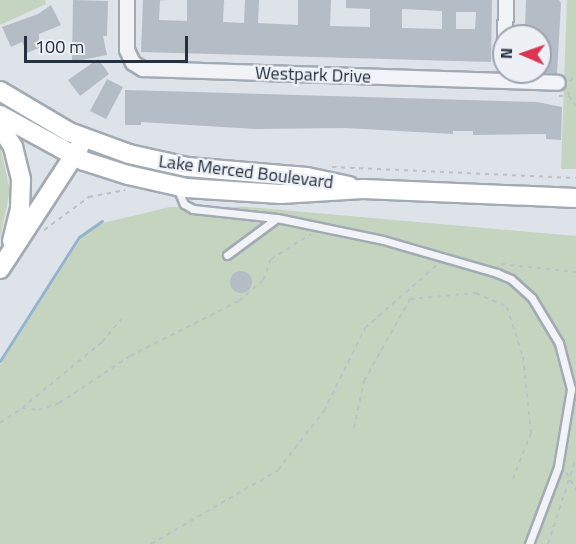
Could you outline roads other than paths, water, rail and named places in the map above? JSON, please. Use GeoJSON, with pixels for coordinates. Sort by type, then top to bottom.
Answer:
{"type":"FeatureCollection","features":[{"type":"Feature","properties":{"kind":"main road","name":"Lake Merced Boulevard"},"geometry":{"type":"LineString","coordinates":[[0,91],[83,138],[175,165],[307,177],[363,189]]}},
{"type":"Feature","properties":{"kind":"main road","name":"Lake Merced Boulevard"},"geometry":{"type":"LineString","coordinates":[[0,115],[74,157],[174,186],[281,194],[363,189],[576,198]]}},
{"type":"Feature","properties":{"kind":"main road"},"geometry":{"type":"LineString","coordinates":[[0,126],[15,154],[21,187],[17,225],[1,267]]}},
{"type":"Feature","properties":{"kind":"main road"},"geometry":{"type":"LineString","coordinates":[[1,267],[74,157],[83,138]]}},
{"type":"Feature","properties":{"kind":"street","name":"Westpark Drive"},"geometry":{"type":"LineString","coordinates":[[127,0],[127,50],[133,63],[143,69],[492,75]]}},
{"type":"Feature","properties":{"kind":"street"},"geometry":{"type":"LineString","coordinates":[[505,24],[506,0]]}},
{"type":"Feature","properties":{"kind":"street","name":"Westpark Drive"},"geometry":{"type":"LineString","coordinates":[[552,82],[558,83]]}},
{"type":"Feature","properties":{"kind":"lane"},"geometry":{"type":"LineString","coordinates":[[174,186],[184,204],[193,209],[277,218],[314,225],[449,260],[511,279],[541,309],[559,342],[571,390],[559,462],[529,544]]}},
{"type":"Feature","properties":{"kind":"lane"},"geometry":{"type":"LineString","coordinates":[[227,255],[277,218]]}},
{"type":"Feature","properties":{"kind":"waterway"},"geometry":{"type":"LineString","coordinates":[[0,361],[79,237],[102,221]]}}]}
